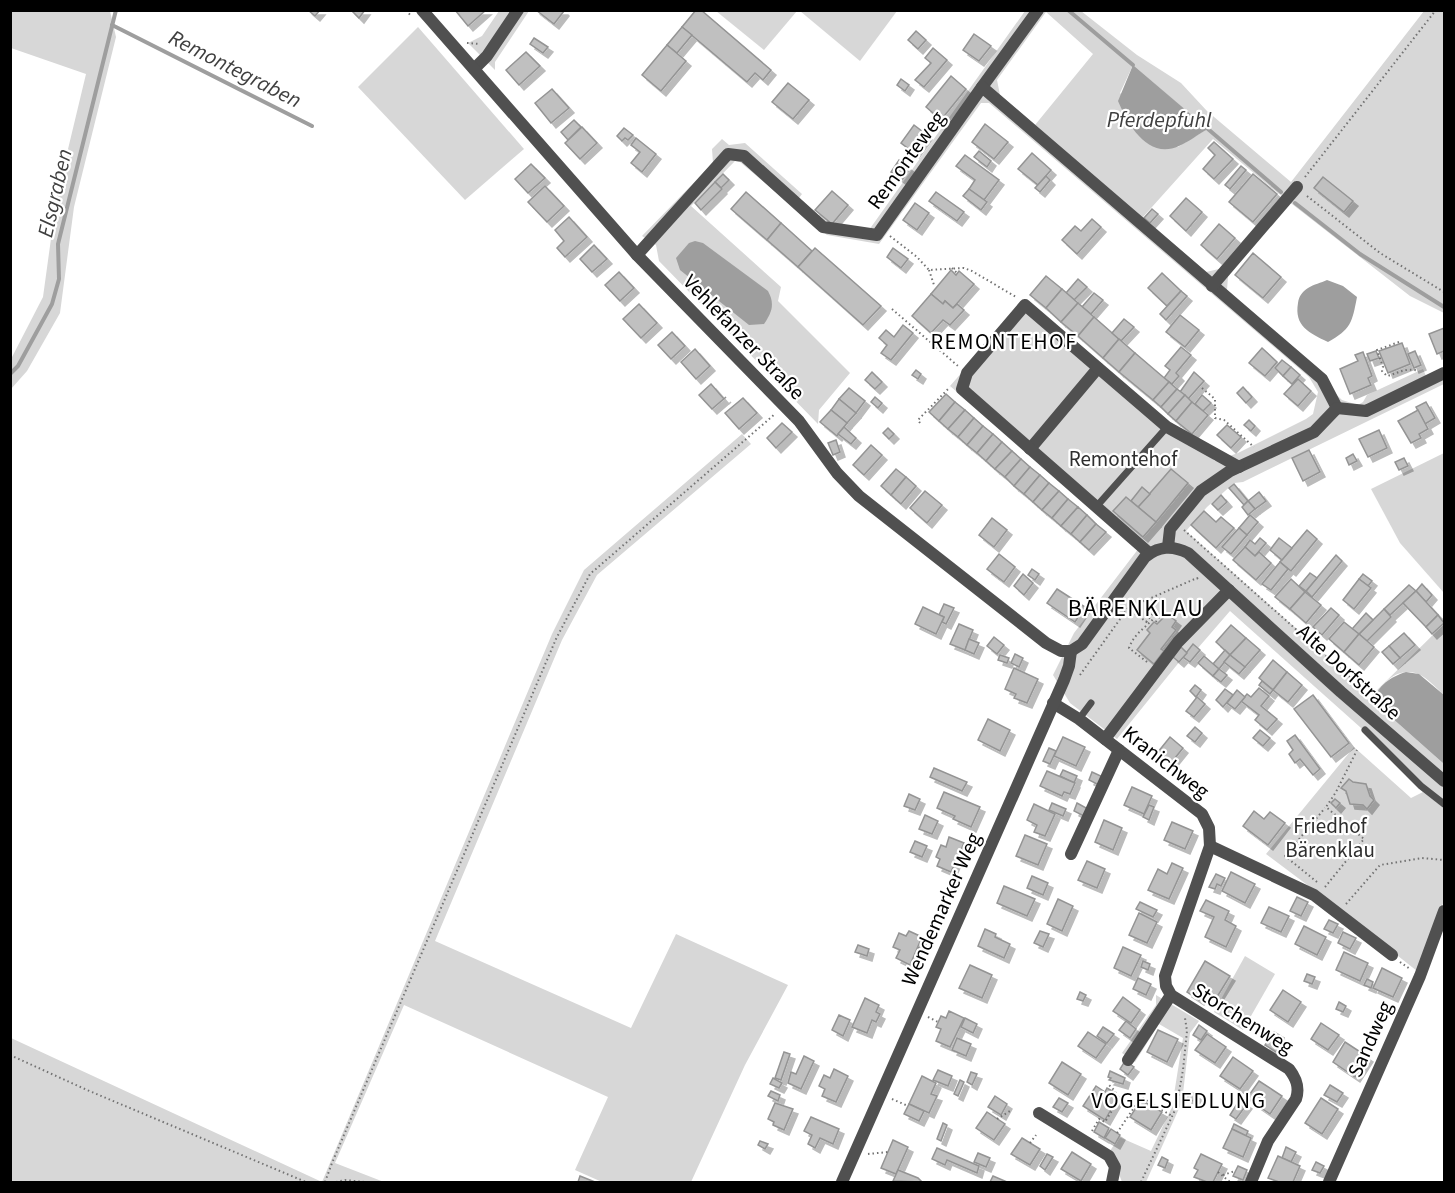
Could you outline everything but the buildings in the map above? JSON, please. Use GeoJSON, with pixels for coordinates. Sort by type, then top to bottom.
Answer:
{"type":"FeatureCollection","features":[{"type":"Feature","properties":{"kind":"street","name":"Vehlefanzer Straße"},"geometry":{"type":"LineString","coordinates":[[422,10],[637,255],[799,422],[837,473],[859,496],[1046,644],[1061,651],[1071,651]]}},
{"type":"Feature","properties":{"kind":"street"},"geometry":{"type":"LineString","coordinates":[[474,69],[487,56],[519,10]]}},
{"type":"Feature","properties":{"kind":"street","name":"Remonteweg"},"geometry":{"type":"LineString","coordinates":[[637,255],[728,154],[744,156],[823,227],[877,235],[1038,10]]}},
{"type":"Feature","properties":{"kind":"street"},"geometry":{"type":"LineString","coordinates":[[982,87],[1323,379],[1337,408]]}},
{"type":"Feature","properties":{"kind":"street"},"geometry":{"type":"LineString","coordinates":[[1212,286],[1297,188]]}},
{"type":"Feature","properties":{"kind":"street"},"geometry":{"type":"LineString","coordinates":[[1149,554],[962,389],[967,373],[1025,305],[1167,427],[1239,467]]}},
{"type":"Feature","properties":{"kind":"street"},"geometry":{"type":"LineString","coordinates":[[1030,449],[1098,368]]}},
{"type":"Feature","properties":{"kind":"street"},"geometry":{"type":"LineString","coordinates":[[1337,408],[1366,411],[1444,373]]}},
{"type":"Feature","properties":{"kind":"street"},"geometry":{"type":"LineString","coordinates":[[1071,651],[1082,644],[1149,554],[1168,547],[1170,529],[1201,490],[1239,467],[1314,432],[1337,408]]}},
{"type":"Feature","properties":{"kind":"street","name":"Alte Dorfstraße"},"geometry":{"type":"LineString","coordinates":[[1168,547],[1178,548],[1188,553],[1444,781]]}},
{"type":"Feature","properties":{"kind":"street"},"geometry":{"type":"LineString","coordinates":[[1105,739],[1178,642],[1230,590]]}},
{"type":"Feature","properties":{"kind":"street","name":"Wendemarker Weg"},"geometry":{"type":"LineString","coordinates":[[842,1182],[1069,666],[1071,651]]}},
{"type":"Feature","properties":{"kind":"street","name":"Kranichweg"},"geometry":{"type":"LineString","coordinates":[[1053,703],[1079,719],[1202,814],[1209,828],[1210,846]]}},
{"type":"Feature","properties":{"kind":"street"},"geometry":{"type":"LineString","coordinates":[[1071,855],[1119,750]]}},
{"type":"Feature","properties":{"kind":"street"},"geometry":{"type":"LineString","coordinates":[[1210,846],[1314,895],[1392,956]]}},
{"type":"Feature","properties":{"kind":"street","name":"Storchenweg"},"geometry":{"type":"LineString","coordinates":[[1210,846],[1165,976],[1166,986],[1172,995],[1184,1004],[1289,1069],[1294,1076],[1298,1091],[1296,1099],[1267,1143],[1251,1182]]}},
{"type":"Feature","properties":{"kind":"street","name":"Sandweg"},"geometry":{"type":"LineString","coordinates":[[1329,1182],[1419,976],[1444,911]]}},
{"type":"Feature","properties":{"kind":"street"},"geometry":{"type":"LineString","coordinates":[[1128,1060],[1172,995]]}},
{"type":"Feature","properties":{"kind":"street"},"geometry":{"type":"LineString","coordinates":[[1039,1113],[1097,1144],[1109,1156],[1115,1167],[1112,1182]]}},
{"type":"Feature","properties":{"kind":"lane"},"geometry":{"type":"LineString","coordinates":[[1096,507],[1167,427]]}},
{"type":"Feature","properties":{"kind":"lane"},"geometry":{"type":"LineString","coordinates":[[1079,719],[1091,703]]}},
{"type":"Feature","properties":{"kind":"lane"},"geometry":{"type":"LineString","coordinates":[[1365,730],[1421,786],[1444,804]]}},
{"type":"Feature","properties":{"kind":"path"},"geometry":{"type":"LineString","coordinates":[[1436,10],[1297,188],[1380,253],[1444,292]]}},
{"type":"Feature","properties":{"kind":"path"},"geometry":{"type":"LineString","coordinates":[[458,51],[466,43],[479,44],[485,36]]}},
{"type":"Feature","properties":{"kind":"path"},"geometry":{"type":"LineString","coordinates":[[881,229],[917,257],[929,270],[933,285]]}},
{"type":"Feature","properties":{"kind":"path"},"geometry":{"type":"LineString","coordinates":[[952,268],[957,273]]}},
{"type":"Feature","properties":{"kind":"path"},"geometry":{"type":"LineString","coordinates":[[929,270],[964,268],[1014,295],[1025,305]]}},
{"type":"Feature","properties":{"kind":"path"},"geometry":{"type":"LineString","coordinates":[[892,309],[967,373]]}},
{"type":"Feature","properties":{"kind":"path"},"geometry":{"type":"LineString","coordinates":[[1399,342],[1377,350],[1383,366],[1383,374],[1387,376],[1401,369],[1419,372]]}},
{"type":"Feature","properties":{"kind":"path"},"geometry":{"type":"LineString","coordinates":[[920,423],[918,420],[948,387],[962,389]]}},
{"type":"Feature","properties":{"kind":"path"},"geometry":{"type":"LineString","coordinates":[[1202,388],[1215,399],[1215,418],[1224,420],[1242,435],[1253,445],[1260,457]]}},
{"type":"Feature","properties":{"kind":"path"},"geometry":{"type":"LineString","coordinates":[[325,1182],[551,650],[590,574],[774,415]]}},
{"type":"Feature","properties":{"kind":"path"},"geometry":{"type":"LineString","coordinates":[[1175,522],[1352,680]]}},
{"type":"Feature","properties":{"kind":"path"},"geometry":{"type":"LineString","coordinates":[[1079,677],[1128,608],[1197,578],[1204,585]]}},
{"type":"Feature","properties":{"kind":"path"},"geometry":{"type":"LineString","coordinates":[[1128,608],[1148,623]]}},
{"type":"Feature","properties":{"kind":"path"},"geometry":{"type":"LineString","coordinates":[[1147,662],[1130,648],[1130,644],[1155,611]]}},
{"type":"Feature","properties":{"kind":"path"},"geometry":{"type":"LineString","coordinates":[[1148,623],[1155,621]]}},
{"type":"Feature","properties":{"kind":"path"},"geometry":{"type":"LineString","coordinates":[[1330,892],[1284,856],[1326,807],[1357,750]]}},
{"type":"Feature","properties":{"kind":"path"},"geometry":{"type":"LineString","coordinates":[[1325,887],[1364,839],[1326,807]]}},
{"type":"Feature","properties":{"kind":"path"},"geometry":{"type":"LineString","coordinates":[[1336,911],[1343,907],[1380,866],[1422,858],[1444,860]]}},
{"type":"Feature","properties":{"kind":"path"},"geometry":{"type":"LineString","coordinates":[[1392,956],[1419,976]]}},
{"type":"Feature","properties":{"kind":"path"},"geometry":{"type":"LineString","coordinates":[[1141,1182],[1176,1108],[1187,1031],[1184,1004]]}},
{"type":"Feature","properties":{"kind":"path"},"geometry":{"type":"LineString","coordinates":[[10,1054],[87,1090],[306,1182]]}},
{"type":"Feature","properties":{"kind":"path"},"geometry":{"type":"LineString","coordinates":[[1097,1144],[1092,1131],[1099,1119],[1105,1122],[1119,1099],[1108,1084]]}},
{"type":"Feature","properties":{"kind":"path"},"geometry":{"type":"LineString","coordinates":[[881,1094],[908,1106]]}},
{"type":"Feature","properties":{"kind":"path"},"geometry":{"type":"LineString","coordinates":[[1117,1133],[1141,1097],[1172,1116]]}},
{"type":"Feature","properties":{"kind":"path"},"geometry":{"type":"LineString","coordinates":[[997,1119],[1010,1111]]}},
{"type":"Feature","properties":{"kind":"path"},"geometry":{"type":"LineString","coordinates":[[1030,1143],[1036,1135]]}},
{"type":"Feature","properties":{"kind":"path"},"geometry":{"type":"LineString","coordinates":[[857,1149],[870,1155],[888,1152]]}},
{"type":"Feature","properties":{"kind":"path"},"geometry":{"type":"LineString","coordinates":[[1223,1175],[1235,1171]]}},
{"type":"Feature","properties":{"kind":"path"},"geometry":{"type":"LineString","coordinates":[[1218,1172],[1230,1182]]}},
{"type":"Feature","properties":{"kind":"path"},"geometry":{"type":"LineString","coordinates":[[336,1182],[345,1180],[364,1182]]}},
{"type":"Feature","properties":{"kind":"green space"},"geometry":{"type":"Polygon","coordinates":[[[11,10],[110,11],[116,37],[74,207],[60,313],[27,371],[11,389],[11,359],[43,297],[57,195],[86,74],[11,48],[11,10]]]}},
{"type":"Feature","properties":{"kind":"green space"},"geometry":{"type":"Polygon","coordinates":[[[499,11],[529,11],[495,62],[495,70],[468,43],[482,36],[499,11]]]}},
{"type":"Feature","properties":{"kind":"green space"},"geometry":{"type":"Polygon","coordinates":[[[716,11],[797,11],[764,50],[716,11]]]}},
{"type":"Feature","properties":{"kind":"green space"},"geometry":{"type":"Polygon","coordinates":[[[800,11],[897,11],[860,61],[800,11]]]}},
{"type":"Feature","properties":{"kind":"green space","name":"Remontehof"},"geometry":{"type":"Polygon","coordinates":[[[1025,11],[1081,11],[1137,55],[1181,83],[1207,111],[1291,182],[1424,11],[1444,11],[1444,313],[1410,296],[1274,190],[1213,139],[1143,217],[1206,272],[1219,269],[1228,277],[1227,290],[1342,400],[1358,405],[1367,395],[1423,369],[1426,376],[1444,367],[1444,384],[1243,482],[1234,483],[1207,507],[1186,531],[1350,676],[1367,700],[1444,624],[1444,695],[1418,674],[1403,672],[1385,683],[1374,702],[1444,764],[1444,802],[1230,611],[1198,648],[1193,645],[1117,739],[1070,703],[1053,675],[1074,633],[1139,548],[950,386],[1025,300],[1215,461],[1238,453],[1306,419],[1313,414],[1318,392],[1309,377],[989,103],[981,103],[879,244],[827,235],[740,162],[735,161],[691,206],[781,287],[778,301],[850,373],[819,410],[818,424],[659,261],[656,245],[642,236],[713,163],[712,149],[722,139],[729,145],[745,143],[802,194],[799,198],[829,225],[869,230],[1025,11]],[[1046,12],[997,80],[1000,95],[1035,125],[1093,54],[1046,12]],[[1133,65],[1120,93],[1178,147],[1207,129],[1133,65]]]}},
{"type":"Feature","properties":{"kind":"green space"},"geometry":{"type":"Polygon","coordinates":[[[418,27],[524,149],[465,200],[358,87],[418,27]]]}},
{"type":"Feature","properties":{"kind":"green space"},"geometry":{"type":"Polygon","coordinates":[[[742,434],[751,444],[597,575],[562,640],[435,941],[631,1028],[676,934],[788,985],[745,1065],[691,1182],[602,1182],[575,1170],[608,1097],[404,1005],[335,1163],[384,1182],[322,1182],[552,634],[584,570],[742,434]]]}},
{"type":"Feature","properties":{"kind":"green space"},"geometry":{"type":"Polygon","coordinates":[[[1444,453],[1444,593],[1400,543],[1371,489],[1444,453]]]}},
{"type":"Feature","properties":{"kind":"green space","name":"Friedhof Bärenklau"},"geometry":{"type":"Polygon","coordinates":[[[1354,747],[1411,798],[1423,792],[1444,808],[1444,901],[1417,971],[1266,854],[1354,747]]]}},
{"type":"Feature","properties":{"kind":"green space"},"geometry":{"type":"Polygon","coordinates":[[[1245,956],[1275,974],[1243,1030],[1214,1012],[1245,956]]]}},
{"type":"Feature","properties":{"kind":"green space"},"geometry":{"type":"Polygon","coordinates":[[[1156,995],[1199,1021],[1190,1033],[1182,1102],[1146,1182],[1122,1182],[1110,1151],[1119,1137],[1151,1151],[1172,1107],[1183,1038],[1159,1024],[1135,1062],[1122,1053],[1156,1005],[1156,995]]]}},
{"type":"Feature","properties":{"kind":"green space"},"geometry":{"type":"Polygon","coordinates":[[[11,1038],[322,1182],[11,1182],[11,1038]]]}},
{"type":"Feature","properties":{"kind":"water","name":"Pferdepfuhl"},"geometry":{"type":"Polygon","coordinates":[[[1133,65],[1208,129],[1179,146],[1168,149],[1158,148],[1141,138],[1127,120],[1118,101],[1133,65]]]}},
{"type":"Feature","properties":{"kind":"water"},"geometry":{"type":"Polygon","coordinates":[[[695,241],[703,243],[768,291],[772,308],[764,324],[749,325],[680,270],[676,258],[689,243],[695,241]]]}},
{"type":"Feature","properties":{"kind":"water"},"geometry":{"type":"Polygon","coordinates":[[[1327,280],[1343,286],[1357,297],[1354,313],[1346,329],[1328,342],[1304,328],[1297,311],[1302,293],[1327,280]]]}},
{"type":"Feature","properties":{"kind":"water"},"geometry":{"type":"Polygon","coordinates":[[[1406,672],[1419,674],[1444,695],[1444,764],[1374,702],[1378,691],[1386,682],[1406,672]]]}},
{"type":"Feature","properties":{"kind":"waterway","name":"Elsgraben"},"geometry":{"type":"LineString","coordinates":[[10,374],[18,366],[52,304],[59,279],[58,244],[116,10]]}},
{"type":"Feature","properties":{"kind":"waterway","name":"Remontegraben"},"geometry":{"type":"LineString","coordinates":[[1068,10],[1133,65]]}},
{"type":"Feature","properties":{"kind":"waterway","name":"Remontegraben"},"geometry":{"type":"LineString","coordinates":[[112,25],[312,126]]}},
{"type":"Feature","properties":{"kind":"waterway","name":"Remontegraben"},"geometry":{"type":"LineString","coordinates":[[1208,129],[1281,192]]}},
{"type":"Feature","properties":{"kind":"waterway","name":"Remontegraben"},"geometry":{"type":"LineString","coordinates":[[1295,203],[1360,254],[1444,307]]}},
{"type":"Feature","properties":{"kind":"district","name":"REMONTEHOF"},"geometry":{"type":"Point","coordinates":[1004,342]}},
{"type":"Feature","properties":{"kind":"district","name":"BÄRENKLAU"},"geometry":{"type":"Point","coordinates":[1136,608]}},
{"type":"Feature","properties":{"kind":"district","name":"VOGELSIEDLUNG"},"geometry":{"type":"Point","coordinates":[1179,1101]}}]}
